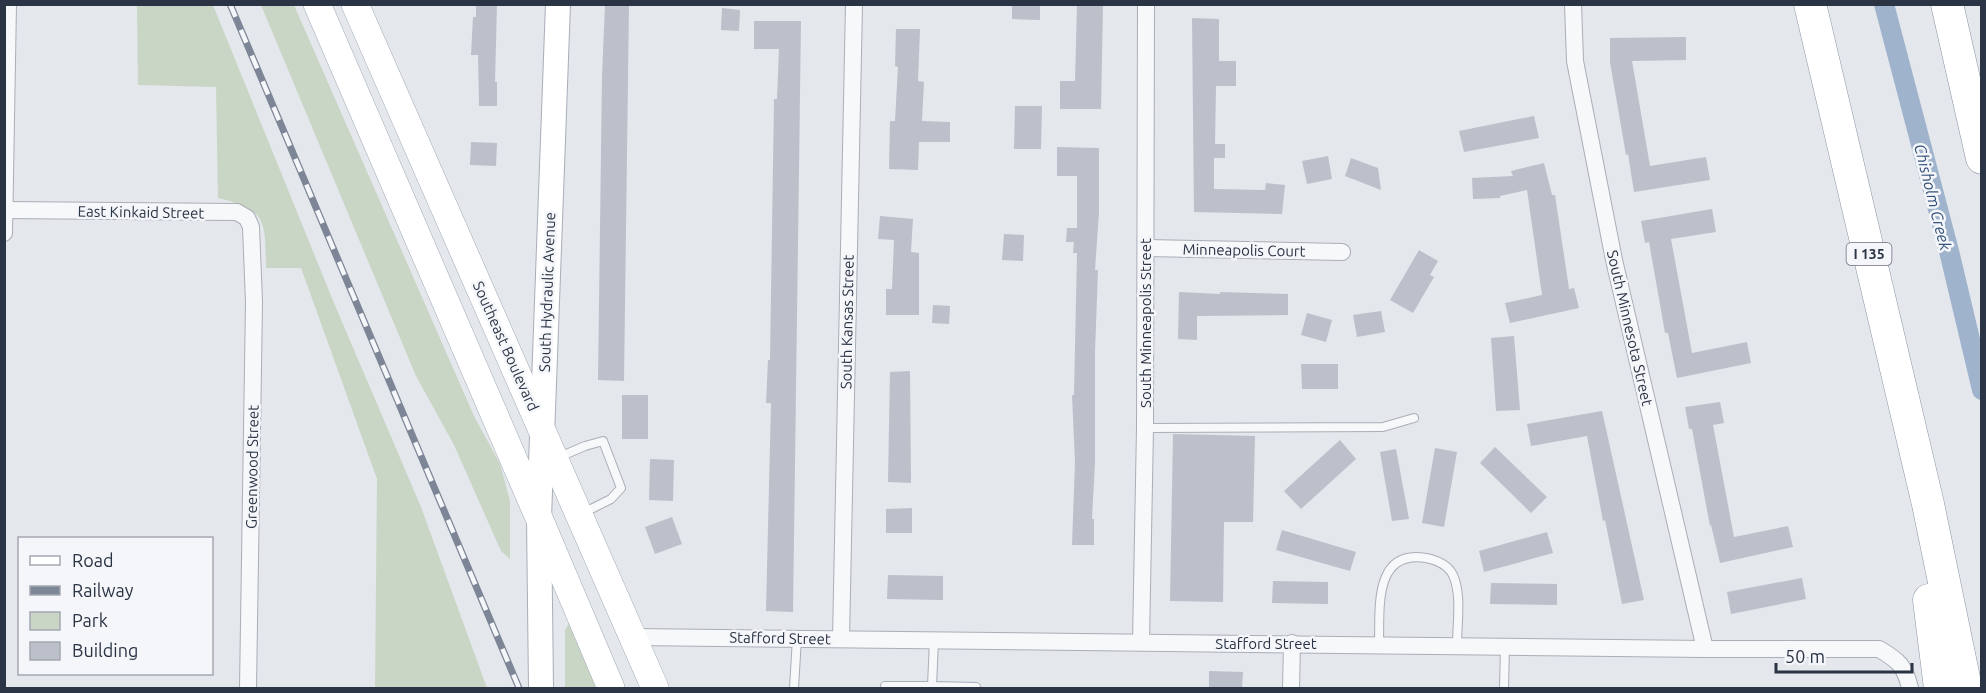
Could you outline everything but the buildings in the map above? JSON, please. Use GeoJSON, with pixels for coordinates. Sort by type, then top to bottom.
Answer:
{"type":"FeatureCollection","features":[{"type":"Feature","properties":{"kind":"highway","name":"I 135"},"geometry":{"type":"LineString","coordinates":[[1810,4],[1928,504],[1966,688]]}},
{"type":"Feature","properties":{"kind":"highway"},"geometry":{"type":"LineString","coordinates":[[1947,4],[1982,158]]}},
{"type":"Feature","properties":{"kind":"highway"},"geometry":{"type":"LineString","coordinates":[[1928,504],[1928,589],[1940,688]]}},
{"type":"Feature","properties":{"kind":"main road"},"geometry":{"type":"LineString","coordinates":[[317,4],[611,688]]}},
{"type":"Feature","properties":{"kind":"main road","name":"Southeast Boulevard"},"geometry":{"type":"LineString","coordinates":[[355,4],[655,688]]}},
{"type":"Feature","properties":{"kind":"street"},"geometry":{"type":"LineString","coordinates":[[4,232],[8,4]]}},
{"type":"Feature","properties":{"kind":"street","name":"South Hydraulic Avenue"},"geometry":{"type":"LineString","coordinates":[[541,688],[539,518],[558,4]]}},
{"type":"Feature","properties":{"kind":"street","name":"South Kansas Street"},"geometry":{"type":"LineString","coordinates":[[841,639],[854,4]]}},
{"type":"Feature","properties":{"kind":"street","name":"South Minneapolis Street"},"geometry":{"type":"LineString","coordinates":[[1141,642],[1146,248],[1146,4]]}},
{"type":"Feature","properties":{"kind":"street","name":"South Minnesota Street"},"geometry":{"type":"LineString","coordinates":[[1573,4],[1575,61],[1614,260],[1705,649]]}},
{"type":"Feature","properties":{"kind":"street","name":"East Kinkaid Street"},"geometry":{"type":"LineString","coordinates":[[5,210],[237,213],[247,218],[251,227],[252,246]]}},
{"type":"Feature","properties":{"kind":"street","name":"Greenwood Street"},"geometry":{"type":"LineString","coordinates":[[248,688],[254,302],[252,246]]}},
{"type":"Feature","properties":{"kind":"street","name":"Minneapolis Court"},"geometry":{"type":"LineString","coordinates":[[1146,248],[1342,252]]}},
{"type":"Feature","properties":{"kind":"street","name":"Stafford Street"},"geometry":{"type":"LineString","coordinates":[[633,637],[1879,649],[1897,659],[1910,688]]}},
{"type":"Feature","properties":{"kind":"street"},"geometry":{"type":"LineString","coordinates":[[1291,688],[1292,643]]}},
{"type":"Feature","properties":{"kind":"lane"},"geometry":{"type":"LineString","coordinates":[[1144,428],[1383,427],[1414,418]]}},
{"type":"Feature","properties":{"kind":"lane"},"geometry":{"type":"LineString","coordinates":[[555,459],[603,441],[621,488],[611,499],[580,514]]}},
{"type":"Feature","properties":{"kind":"lane"},"geometry":{"type":"LineString","coordinates":[[1379,644],[1381,589],[1387,571],[1404,559],[1417,557],[1438,560],[1452,574],[1458,597],[1457,645]]}},
{"type":"Feature","properties":{"kind":"lane"},"geometry":{"type":"LineString","coordinates":[[794,688],[797,638]]}},
{"type":"Feature","properties":{"kind":"lane"},"geometry":{"type":"LineString","coordinates":[[932,686],[934,640]]}},
{"type":"Feature","properties":{"kind":"lane"},"geometry":{"type":"LineString","coordinates":[[1504,688],[1505,646]]}},
{"type":"Feature","properties":{"kind":"lane"},"geometry":{"type":"LineString","coordinates":[[885,686],[976,687]]}},
{"type":"Feature","properties":{"kind":"green space"},"geometry":{"type":"Polygon","coordinates":[[[137,5],[213,5],[334,303],[421,507],[487,688],[375,688],[377,479],[301,268],[266,268],[265,238],[260,219],[246,207],[218,198],[216,87],[138,85],[137,5]]]}},
{"type":"Feature","properties":{"kind":"green space"},"geometry":{"type":"Polygon","coordinates":[[[261,5],[294,5],[474,416],[500,464],[510,501],[510,559],[501,551],[454,445],[416,376],[261,5]]]}},
{"type":"Feature","properties":{"kind":"green space"},"geometry":{"type":"Polygon","coordinates":[[[569,623],[601,688],[565,688],[565,630],[569,623]]]}},
{"type":"Feature","properties":{"kind":"waterway","name":"Chisholm Creek"},"geometry":{"type":"LineString","coordinates":[[1884,4],[1949,251],[1982,390]]}},
{"type":"Feature","properties":{"kind":"railway"},"geometry":{"type":"LineString","coordinates":[[230,4],[519,688]]}}]}
